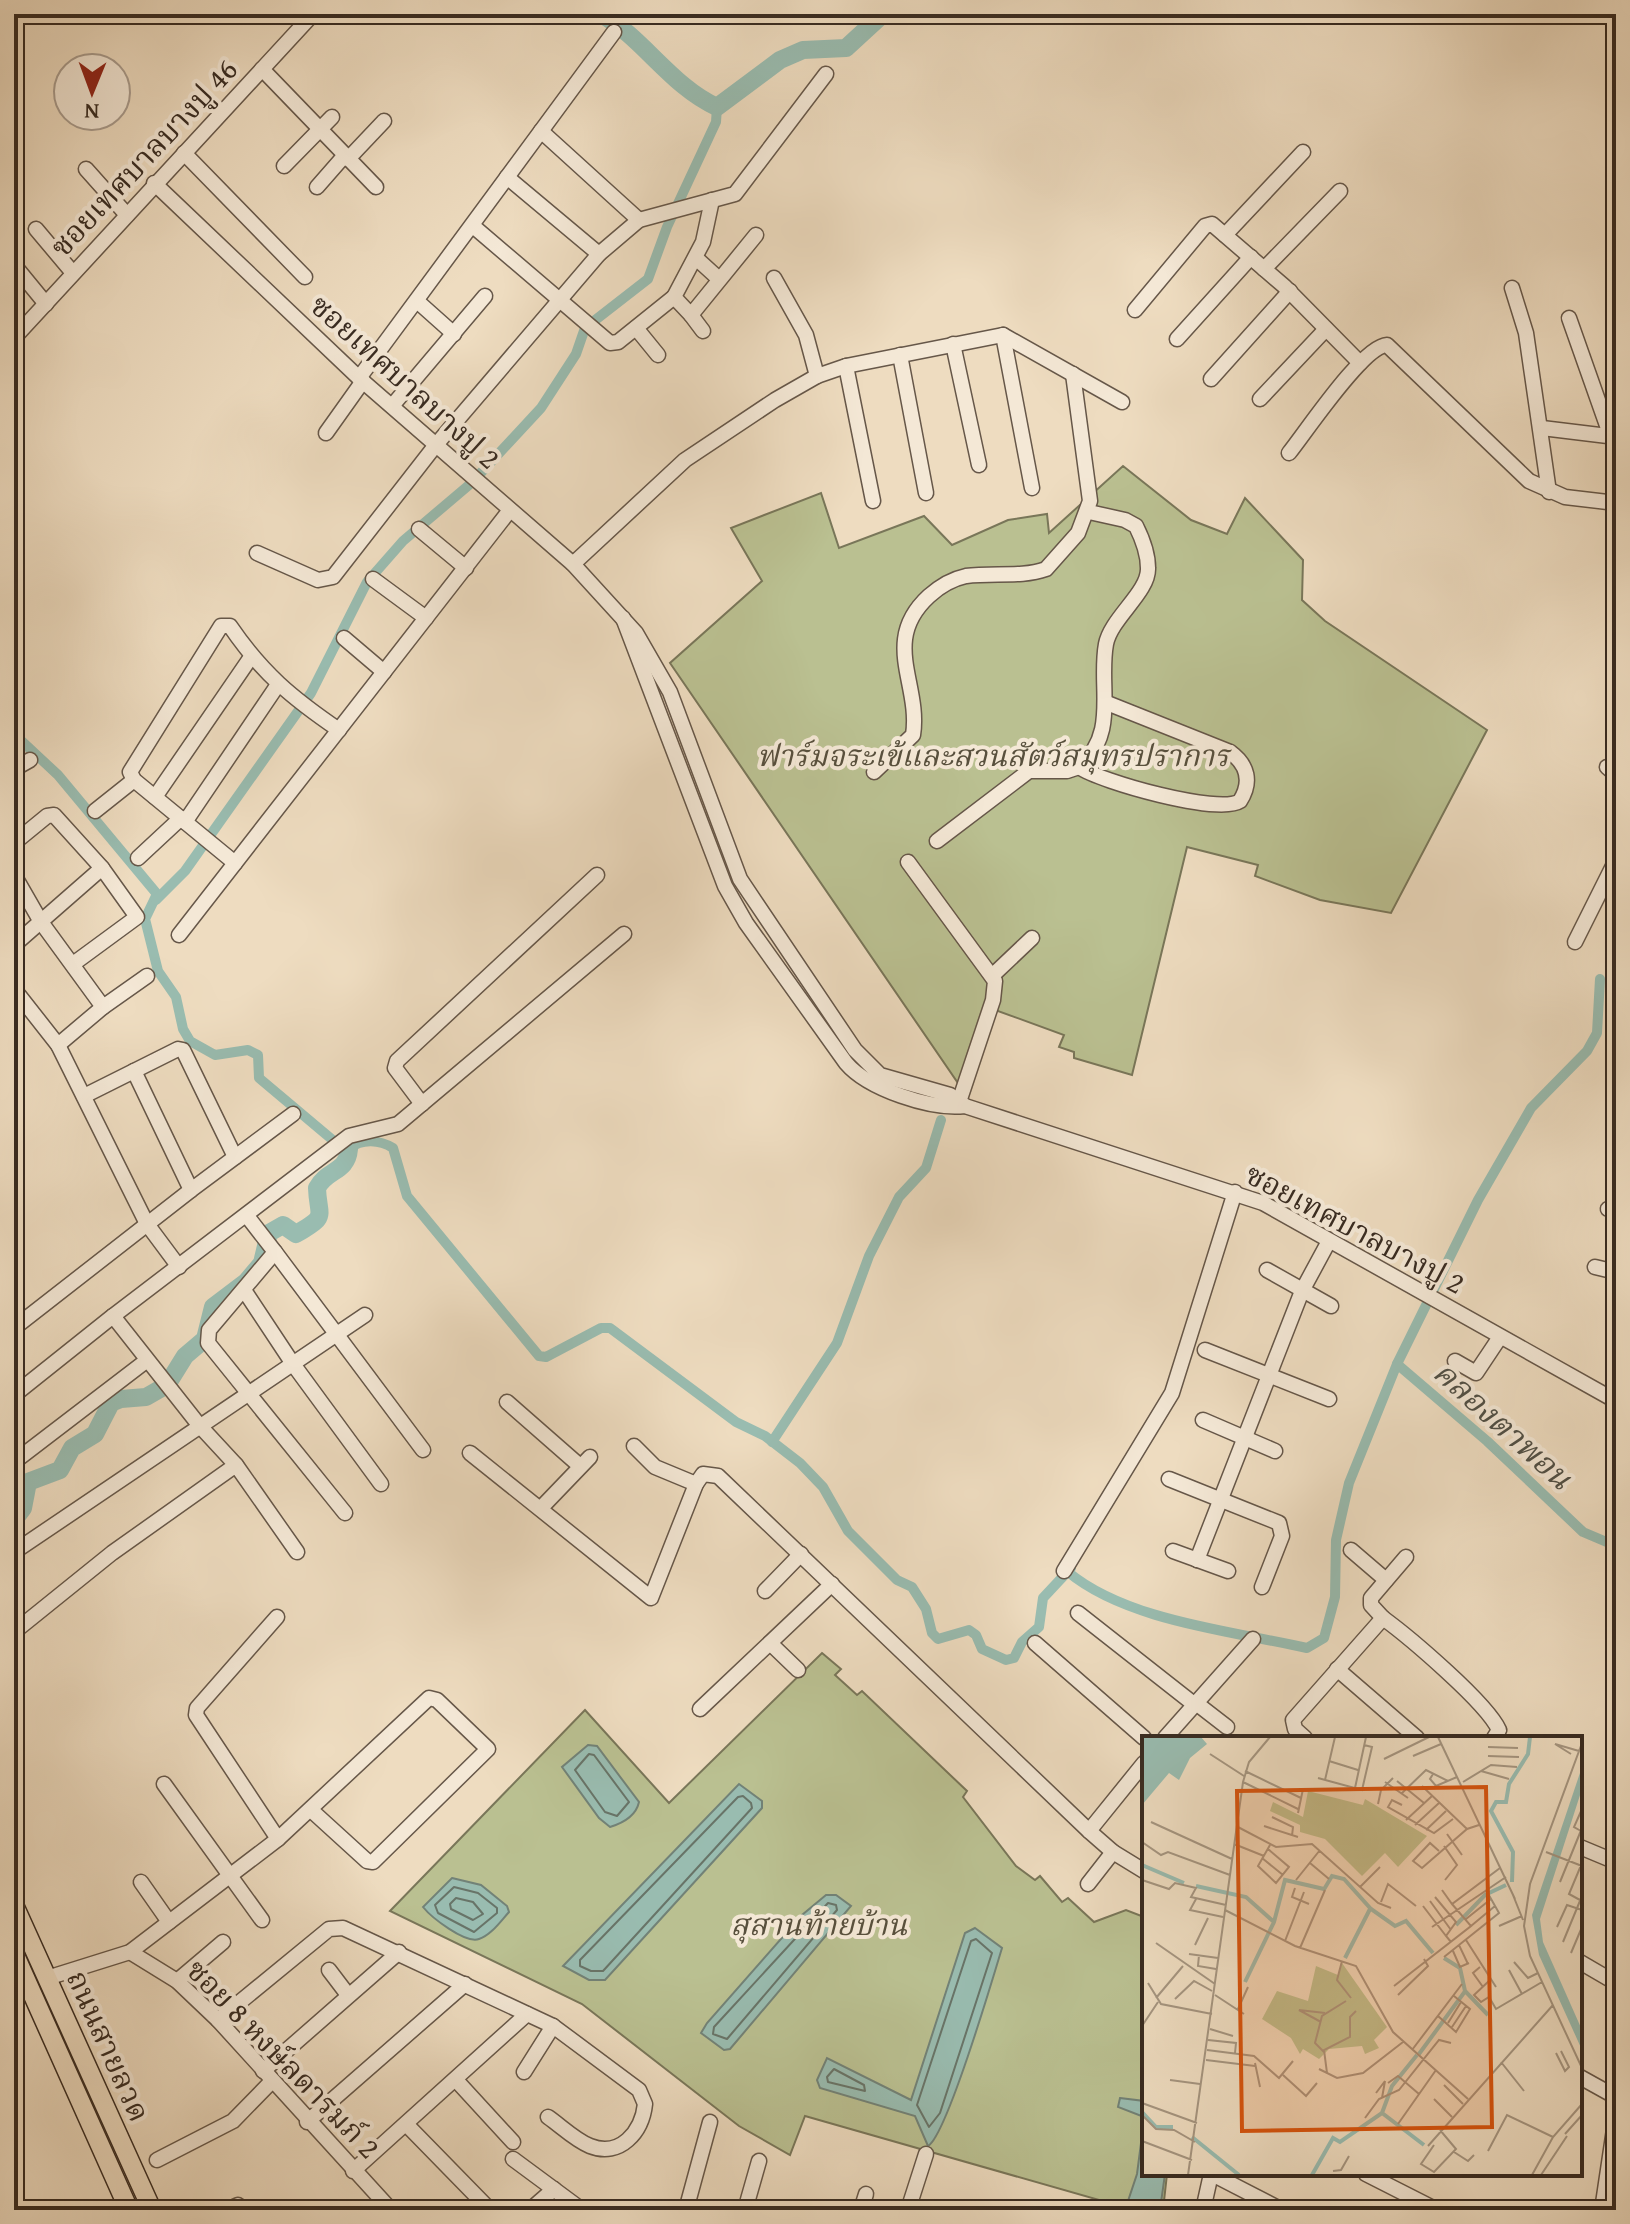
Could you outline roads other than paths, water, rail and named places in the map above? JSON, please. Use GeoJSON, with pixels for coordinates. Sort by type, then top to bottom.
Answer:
{"type":"FeatureCollection","features":[{"type":"Feature","properties":{"kind":"main road","name":"ถนนสายลวด"},"geometry":{"type":"LineString","coordinates":[[14,1905],[30,1985],[129,2210]]}},
{"type":"Feature","properties":{"kind":"main road","name":"ถนนสายลวด"},"geometry":{"type":"LineString","coordinates":[[15,1956],[115,2130],[152,2210]]}},
{"type":"Feature","properties":{"kind":"main road"},"geometry":{"type":"LineString","coordinates":[[97,2137],[115,2130]]}},
{"type":"Feature","properties":{"kind":"street","name":"ซอยเทศบาลบางปู 46"},"geometry":{"type":"LineString","coordinates":[[14,338],[313,14]]}},
{"type":"Feature","properties":{"kind":"street"},"geometry":{"type":"LineString","coordinates":[[326,433],[417,301],[614,32]]}},
{"type":"Feature","properties":{"kind":"street"},"geometry":{"type":"LineString","coordinates":[[262,69],[376,187]]}},
{"type":"Feature","properties":{"kind":"street"},"geometry":{"type":"LineString","coordinates":[[257,553],[318,580],[333,577],[435,446],[599,254],[639,220],[735,194],[826,74]]}},
{"type":"Feature","properties":{"kind":"street"},"geometry":{"type":"LineString","coordinates":[[284,166],[332,117]]}},
{"type":"Feature","properties":{"kind":"street"},"geometry":{"type":"LineString","coordinates":[[317,187],[384,121]]}},
{"type":"Feature","properties":{"kind":"street"},"geometry":{"type":"LineString","coordinates":[[541,131],[639,220]]}},
{"type":"Feature","properties":{"kind":"street"},"geometry":{"type":"LineString","coordinates":[[1225,235],[1303,152]]}},
{"type":"Feature","properties":{"kind":"street"},"geometry":{"type":"LineString","coordinates":[[184,153],[305,277]]}},
{"type":"Feature","properties":{"kind":"street"},"geometry":{"type":"LineString","coordinates":[[86,169],[127,215]]}},
{"type":"Feature","properties":{"kind":"street"},"geometry":{"type":"LineString","coordinates":[[507,177],[599,254]]}},
{"type":"Feature","properties":{"kind":"street","name":"ซอยเทศบาลบางปู 2"},"geometry":{"type":"LineString","coordinates":[[154,183],[361,379],[573,564],[648,648],[670,692],[740,879],[855,1050],[880,1075],[1263,1203],[1616,1401]]}},
{"type":"Feature","properties":{"kind":"street"},"geometry":{"type":"LineString","coordinates":[[1264,269],[1340,191]]}},
{"type":"Feature","properties":{"kind":"street"},"geometry":{"type":"LineString","coordinates":[[473,226],[610,343],[618,342],[674,297],[703,242],[712,200]]}},
{"type":"Feature","properties":{"kind":"street"},"geometry":{"type":"LineString","coordinates":[[1135,310],[1205,226],[1212,224],[1290,291],[1360,363]]}},
{"type":"Feature","properties":{"kind":"street"},"geometry":{"type":"LineString","coordinates":[[36,229],[73,273]]}},
{"type":"Feature","properties":{"kind":"street"},"geometry":{"type":"LineString","coordinates":[[691,315],[756,235]]}},
{"type":"Feature","properties":{"kind":"street"},"geometry":{"type":"LineString","coordinates":[[1177,339],[1251,257]]}},
{"type":"Feature","properties":{"kind":"street"},"geometry":{"type":"LineString","coordinates":[[696,258],[719,279]]}},
{"type":"Feature","properties":{"kind":"street"},"geometry":{"type":"LineString","coordinates":[[14,265],[46,304]]}},
{"type":"Feature","properties":{"kind":"street"},"geometry":{"type":"LineString","coordinates":[[774,278],[806,335],[817,376]]}},
{"type":"Feature","properties":{"kind":"street"},"geometry":{"type":"LineString","coordinates":[[1512,288],[1526,333],[1549,492]]}},
{"type":"Feature","properties":{"kind":"street"},"geometry":{"type":"LineString","coordinates":[[1211,379],[1290,291]]}},
{"type":"Feature","properties":{"kind":"street"},"geometry":{"type":"LineString","coordinates":[[392,406],[485,296]]}},
{"type":"Feature","properties":{"kind":"street"},"geometry":{"type":"LineString","coordinates":[[674,297],[703,331]]}},
{"type":"Feature","properties":{"kind":"street"},"geometry":{"type":"LineString","coordinates":[[417,301],[454,334]]}},
{"type":"Feature","properties":{"kind":"street"},"geometry":{"type":"LineString","coordinates":[[1542,428],[1613,437],[1569,318]]}},
{"type":"Feature","properties":{"kind":"street"},"geometry":{"type":"LineString","coordinates":[[636,328],[658,355]]}},
{"type":"Feature","properties":{"kind":"street"},"geometry":{"type":"LineString","coordinates":[[1260,399],[1326,329]]}},
{"type":"Feature","properties":{"kind":"street"},"geometry":{"type":"LineString","coordinates":[[573,564],[685,460],[817,376],[846,366],[1003,335],[1122,402]]}},
{"type":"Feature","properties":{"kind":"street"},"geometry":{"type":"LineString","coordinates":[[1003,335],[1032,488]]}},
{"type":"Feature","properties":{"kind":"street"},"geometry":{"type":"LineString","coordinates":[[953,344],[979,465]]}},
{"type":"Feature","properties":{"kind":"street"},"geometry":{"type":"LineString","coordinates":[[1289,453],[1360,363],[1381,345],[1392,346],[1491,448],[1529,481],[1549,492],[1616,503]]}},
{"type":"Feature","properties":{"kind":"street"},"geometry":{"type":"LineString","coordinates":[[900,355],[926,493]]}},
{"type":"Feature","properties":{"kind":"street"},"geometry":{"type":"LineString","coordinates":[[846,366],[873,501]]}},
{"type":"Feature","properties":{"kind":"street"},"geometry":{"type":"LineString","coordinates":[[874,772],[913,735],[903,649],[905,634],[918,606],[947,583],[966,576],[1046,569],[1078,533],[1089,512],[1073,374]]}},
{"type":"Feature","properties":{"kind":"street"},"geometry":{"type":"LineString","coordinates":[[179,935],[510,510]]}},
{"type":"Feature","properties":{"kind":"street"},"geometry":{"type":"LineString","coordinates":[[937,841],[1029,771],[1067,771],[1079,767],[1095,747],[1107,703],[1106,641],[1143,584],[1148,567],[1136,526],[1089,512]]}},
{"type":"Feature","properties":{"kind":"street"},"geometry":{"type":"LineString","coordinates":[[419,529],[466,568]]}},
{"type":"Feature","properties":{"kind":"street"},"geometry":{"type":"LineString","coordinates":[[373,579],[426,618]]}},
{"type":"Feature","properties":{"kind":"street"},"geometry":{"type":"LineString","coordinates":[[235,863],[134,780],[131,769],[221,626],[230,626],[251,657],[277,686],[339,730]]}},
{"type":"Feature","properties":{"kind":"street"},"geometry":{"type":"LineString","coordinates":[[344,638],[384,672]]}},
{"type":"Feature","properties":{"kind":"street"},"geometry":{"type":"LineString","coordinates":[[155,797],[251,657]]}},
{"type":"Feature","properties":{"kind":"street"},"geometry":{"type":"LineString","coordinates":[[138,858],[183,820],[277,686]]}},
{"type":"Feature","properties":{"kind":"street"},"geometry":{"type":"LineString","coordinates":[[1079,767],[1116,785],[1222,807],[1240,801],[1247,790],[1245,767],[1230,752],[1107,703]]}},
{"type":"Feature","properties":{"kind":"street"},"geometry":{"type":"LineString","coordinates":[[14,769],[30,760]]}},
{"type":"Feature","properties":{"kind":"street"},"geometry":{"type":"LineString","coordinates":[[95,811],[134,780]]}},
{"type":"Feature","properties":{"kind":"street"},"geometry":{"type":"LineString","coordinates":[[14,843],[47,816],[54,815],[102,868],[137,917],[73,964]]}},
{"type":"Feature","properties":{"kind":"street"},"geometry":{"type":"LineString","coordinates":[[1575,942],[1616,860]]}},
{"type":"Feature","properties":{"kind":"street"},"geometry":{"type":"LineString","coordinates":[[908,862],[993,975],[993,1000],[962,1103]]}},
{"type":"Feature","properties":{"kind":"street"},"geometry":{"type":"LineString","coordinates":[[14,945],[102,868]]}},
{"type":"Feature","properties":{"kind":"street"},"geometry":{"type":"LineString","coordinates":[[14,875],[41,922],[103,1007]]}},
{"type":"Feature","properties":{"kind":"street"},"geometry":{"type":"LineString","coordinates":[[422,1104],[395,1068],[397,1061],[597,875]]}},
{"type":"Feature","properties":{"kind":"street"},"geometry":{"type":"LineString","coordinates":[[14,1395],[349,1136],[393,1127],[624,934]]}},
{"type":"Feature","properties":{"kind":"street"},"geometry":{"type":"LineString","coordinates":[[993,975],[1032,938]]}},
{"type":"Feature","properties":{"kind":"street"},"geometry":{"type":"LineString","coordinates":[[58,1045],[103,1007],[147,976]]}},
{"type":"Feature","properties":{"kind":"street"},"geometry":{"type":"LineString","coordinates":[[14,989],[58,1045],[147,1224],[179,1267]]}},
{"type":"Feature","properties":{"kind":"street"},"geometry":{"type":"LineString","coordinates":[[84,1096],[178,1049],[186,1052],[235,1157]]}},
{"type":"Feature","properties":{"kind":"street"},"geometry":{"type":"LineString","coordinates":[[134,1071],[191,1190]]}},
{"type":"Feature","properties":{"kind":"street"},"geometry":{"type":"LineString","coordinates":[[14,1328],[293,1114]]}},
{"type":"Feature","properties":{"kind":"street"},"geometry":{"type":"LineString","coordinates":[[1064,1571],[1172,1393],[1235,1192]]}},
{"type":"Feature","properties":{"kind":"street"},"geometry":{"type":"LineString","coordinates":[[247,1216],[423,1450]]}},
{"type":"Feature","properties":{"kind":"street"},"geometry":{"type":"LineString","coordinates":[[1197,1560],[1302,1291],[1329,1241]]}},
{"type":"Feature","properties":{"kind":"street"},"geometry":{"type":"LineString","coordinates":[[275,1252],[206,1337],[246,1393],[345,1513]]}},
{"type":"Feature","properties":{"kind":"street"},"geometry":{"type":"LineString","coordinates":[[1595,1267],[1616,1272]]}},
{"type":"Feature","properties":{"kind":"street"},"geometry":{"type":"LineString","coordinates":[[1267,1270],[1331,1306]]}},
{"type":"Feature","properties":{"kind":"street"},"geometry":{"type":"LineString","coordinates":[[244,1290],[293,1364],[381,1484]]}},
{"type":"Feature","properties":{"kind":"street"},"geometry":{"type":"LineString","coordinates":[[14,1552],[365,1315]]}},
{"type":"Feature","properties":{"kind":"street"},"geometry":{"type":"LineString","coordinates":[[113,1316],[146,1361],[236,1465],[297,1552]]}},
{"type":"Feature","properties":{"kind":"street"},"geometry":{"type":"LineString","coordinates":[[1455,1361],[1476,1373],[1500,1337]]}},
{"type":"Feature","properties":{"kind":"street"},"geometry":{"type":"LineString","coordinates":[[1205,1350],[1329,1399]]}},
{"type":"Feature","properties":{"kind":"street"},"geometry":{"type":"LineString","coordinates":[[14,1462],[146,1361]]}},
{"type":"Feature","properties":{"kind":"street"},"geometry":{"type":"LineString","coordinates":[[507,1402],[585,1461],[541,1508]]}},
{"type":"Feature","properties":{"kind":"street"},"geometry":{"type":"LineString","coordinates":[[1203,1420],[1275,1451]]}},
{"type":"Feature","properties":{"kind":"street"},"geometry":{"type":"LineString","coordinates":[[634,1446],[655,1467],[696,1484]]}},
{"type":"Feature","properties":{"kind":"street"},"geometry":{"type":"LineString","coordinates":[[470,1453],[651,1598],[696,1484],[703,1474],[718,1476],[1089,1831],[1113,1852],[1142,1870]]}},
{"type":"Feature","properties":{"kind":"street"},"geometry":{"type":"LineString","coordinates":[[14,1632],[112,1553],[236,1465]]}},
{"type":"Feature","properties":{"kind":"street"},"geometry":{"type":"LineString","coordinates":[[1169,1479],[1279,1523],[1283,1530],[1262,1587]]}},
{"type":"Feature","properties":{"kind":"street"},"geometry":{"type":"LineString","coordinates":[[1351,1550],[1386,1580]]}},
{"type":"Feature","properties":{"kind":"street"},"geometry":{"type":"LineString","coordinates":[[1173,1551],[1228,1571]]}},
{"type":"Feature","properties":{"kind":"street"},"geometry":{"type":"LineString","coordinates":[[765,1591],[801,1554]]}},
{"type":"Feature","properties":{"kind":"street"},"geometry":{"type":"LineString","coordinates":[[1406,1557],[1370,1601],[1383,1618],[1463,1688],[1498,1726],[1495,1736]]}},
{"type":"Feature","properties":{"kind":"street"},"geometry":{"type":"LineString","coordinates":[[700,1709],[832,1584]]}},
{"type":"Feature","properties":{"kind":"street"},"geometry":{"type":"LineString","coordinates":[[1078,1613],[1227,1727]]}},
{"type":"Feature","properties":{"kind":"street"},"geometry":{"type":"LineString","coordinates":[[277,1617],[197,1708],[196,1715],[278,1839]]}},
{"type":"Feature","properties":{"kind":"street"},"geometry":{"type":"LineString","coordinates":[[1303,1736],[1295,1729],[1293,1720],[1383,1618]]}},
{"type":"Feature","properties":{"kind":"street"},"geometry":{"type":"LineString","coordinates":[[1167,1736],[1253,1639]]}},
{"type":"Feature","properties":{"kind":"street"},"geometry":{"type":"LineString","coordinates":[[770,1643],[798,1670]]}},
{"type":"Feature","properties":{"kind":"street"},"geometry":{"type":"LineString","coordinates":[[1035,1643],[1142,1736]]}},
{"type":"Feature","properties":{"kind":"street"},"geometry":{"type":"LineString","coordinates":[[1337,1669],[1415,1736]]}},
{"type":"Feature","properties":{"kind":"street"},"geometry":{"type":"LineString","coordinates":[[30,1985],[130,1952],[278,1839],[429,1698],[437,1700],[488,1749],[373,1862],[367,1861],[311,1810]]}},
{"type":"Feature","properties":{"kind":"street"},"geometry":{"type":"LineString","coordinates":[[1089,1831],[1142,1765]]}},
{"type":"Feature","properties":{"kind":"street"},"geometry":{"type":"LineString","coordinates":[[164,1784],[262,1920]]}},
{"type":"Feature","properties":{"kind":"street"},"geometry":{"type":"LineString","coordinates":[[1582,1848],[1616,1862]]}},
{"type":"Feature","properties":{"kind":"street"},"geometry":{"type":"LineString","coordinates":[[1088,1884],[1113,1852]]}},
{"type":"Feature","properties":{"kind":"street"},"geometry":{"type":"LineString","coordinates":[[141,1882],[169,1922]]}},
{"type":"Feature","properties":{"kind":"street"},"geometry":{"type":"LineString","coordinates":[[218,2020],[329,1929],[343,1928],[553,2026],[639,2090],[645,2104],[634,2136],[629,2142],[614,2146],[588,2145],[548,2117]]}},
{"type":"Feature","properties":{"kind":"street"},"geometry":{"type":"LineString","coordinates":[[177,1981],[223,1942]]}},
{"type":"Feature","properties":{"kind":"street","name":"ซอย 8 หงษ์ลดารมภ์ 2"},"geometry":{"type":"LineString","coordinates":[[130,1952],[177,1981],[218,2020],[307,2122],[391,2210]]}},
{"type":"Feature","properties":{"kind":"street"},"geometry":{"type":"LineString","coordinates":[[157,2160],[233,2121],[267,2076],[348,1995],[399,1952]]}},
{"type":"Feature","properties":{"kind":"street"},"geometry":{"type":"LineString","coordinates":[[1582,1963],[1616,1983]]}},
{"type":"Feature","properties":{"kind":"street"},"geometry":{"type":"LineString","coordinates":[[329,1970],[348,1995]]}},
{"type":"Feature","properties":{"kind":"street"},"geometry":{"type":"LineString","coordinates":[[307,2122],[465,1984]]}},
{"type":"Feature","properties":{"kind":"street"},"geometry":{"type":"LineString","coordinates":[[353,2171],[527,2014]]}},
{"type":"Feature","properties":{"kind":"street"},"geometry":{"type":"LineString","coordinates":[[524,2072],[553,2026]]}},
{"type":"Feature","properties":{"kind":"street"},"geometry":{"type":"LineString","coordinates":[[1582,2078],[1616,2097]]}},
{"type":"Feature","properties":{"kind":"street"},"geometry":{"type":"LineString","coordinates":[[456,2080],[513,2142]]}},
{"type":"Feature","properties":{"kind":"street"},"geometry":{"type":"LineString","coordinates":[[1602,2210],[1616,2116]]}},
{"type":"Feature","properties":{"kind":"street"},"geometry":{"type":"LineString","coordinates":[[686,2210],[710,2122]]}},
{"type":"Feature","properties":{"kind":"street"},"geometry":{"type":"LineString","coordinates":[[406,2124],[490,2210]]}},
{"type":"Feature","properties":{"kind":"street"},"geometry":{"type":"LineString","coordinates":[[908,2210],[926,2154]]}},
{"type":"Feature","properties":{"kind":"street"},"geometry":{"type":"LineString","coordinates":[[513,2159],[582,2210]]}},
{"type":"Feature","properties":{"kind":"street"},"geometry":{"type":"LineString","coordinates":[[745,2210],[759,2161]]}},
{"type":"Feature","properties":{"kind":"street"},"geometry":{"type":"LineString","coordinates":[[1203,2210],[1212,2176]]}},
{"type":"Feature","properties":{"kind":"street"},"geometry":{"type":"LineString","coordinates":[[1216,2176],[1282,2210]]}},
{"type":"Feature","properties":{"kind":"street"},"geometry":{"type":"LineString","coordinates":[[1370,2176],[1437,2210]]}},
{"type":"Feature","properties":{"kind":"street"},"geometry":{"type":"LineString","coordinates":[[530,2210],[554,2189]]}},
{"type":"Feature","properties":{"kind":"street"},"geometry":{"type":"LineString","coordinates":[[861,2210],[866,2194]]}},
{"type":"Feature","properties":{"kind":"water"},"geometry":{"type":"Polygon","coordinates":[[[588,1745],[597,1746],[639,1802],[628,1818],[610,1827],[599,1818],[562,1767],[588,1745]]]}},
{"type":"Feature","properties":{"kind":"water"},"geometry":{"type":"Polygon","coordinates":[[[739,1784],[762,1801],[762,1808],[605,1980],[589,1980],[563,1966],[739,1784]]]}},
{"type":"Feature","properties":{"kind":"water"},"geometry":{"type":"Polygon","coordinates":[[[452,1878],[481,1885],[507,1906],[509,1912],[495,1928],[479,1939],[457,1934],[423,1907],[452,1878]]]}},
{"type":"Feature","properties":{"kind":"water"},"geometry":{"type":"Polygon","coordinates":[[[826,1895],[836,1895],[851,1906],[730,2049],[724,2050],[701,2033],[802,1915],[826,1895]]]}},
{"type":"Feature","properties":{"kind":"water"},"geometry":{"type":"Polygon","coordinates":[[[975,1928],[1002,1948],[957,2087],[936,2136],[928,2146],[915,2116],[820,2088],[817,2080],[827,2058],[911,2100],[965,1933],[975,1928]]]}},
{"type":"Feature","properties":{"kind":"water"},"geometry":{"type":"Polygon","coordinates":[[[1120,2098],[1142,2101],[1142,2116],[1118,2107],[1120,2098]]]}},
{"type":"Feature","properties":{"kind":"water"},"geometry":{"type":"Polygon","coordinates":[[[1142,2135],[1142,2176],[1165,2176],[1160,2210],[1128,2201],[1137,2174],[1142,2135]]]}},
{"type":"Feature","properties":{"kind":"waterway"},"geometry":{"type":"LineString","coordinates":[[601,14],[631,36],[671,75],[717,107],[780,60],[803,50],[846,48],[883,14]]}},
{"type":"Feature","properties":{"kind":"waterway"},"geometry":{"type":"LineString","coordinates":[[477,477],[541,408],[576,354],[585,328],[648,279],[667,227],[716,122],[717,107]]}},
{"type":"Feature","properties":{"kind":"waterway"},"geometry":{"type":"LineString","coordinates":[[156,900],[185,871],[311,693],[367,582],[403,541],[469,485]]}},
{"type":"Feature","properties":{"kind":"waterway"},"geometry":{"type":"LineString","coordinates":[[14,734],[58,775],[157,894],[145,919],[158,971],[176,997],[183,1029],[190,1041],[215,1055],[248,1050],[258,1055],[259,1078],[341,1147],[349,1149],[371,1141],[393,1148],[407,1196],[539,1356],[546,1357],[601,1328],[610,1328],[736,1422],[765,1436],[800,1463],[823,1487],[848,1531],[897,1580],[912,1587],[926,1609],[932,1633],[938,1639],[969,1630],[976,1635],[982,1649],[1006,1660],[1014,1658],[1022,1642],[1039,1627],[1043,1598],[1071,1568]]}},
{"type":"Feature","properties":{"kind":"waterway"},"geometry":{"type":"LineString","coordinates":[[1068,1572],[1092,1589],[1120,1602],[1182,1622],[1307,1648],[1324,1638],[1335,1597],[1336,1540],[1349,1483],[1397,1364],[1478,1200],[1531,1108],[1587,1051],[1597,1033],[1600,979]]}},
{"type":"Feature","properties":{"kind":"waterway"},"geometry":{"type":"LineString","coordinates":[[772,1442],[837,1343],[869,1256],[899,1197],[926,1168],[941,1120]]}},
{"type":"Feature","properties":{"kind":"waterway"},"geometry":{"type":"LineString","coordinates":[[14,1520],[23,1508],[28,1482],[60,1470],[72,1448],[95,1434],[111,1403],[146,1397],[167,1385],[185,1356],[205,1339],[213,1307],[246,1282],[262,1263],[269,1233],[283,1225],[296,1234],[317,1219],[317,1188],[345,1163],[349,1149]]}},
{"type":"Feature","properties":{"kind":"waterway","name":"คลองตาพอน"},"geometry":{"type":"LineString","coordinates":[[1397,1364],[1487,1441],[1583,1532],[1616,1546]]}},
{"type":"Feature","properties":{"kind":"park label","name":"ฟาร์มจระเข้และสวนสัตว์สมุทรปราการ"},"geometry":{"type":"Point","coordinates":[993,756]}},
{"type":"Feature","properties":{"kind":"park label","name":"สุสานท้ายบ้าน"},"geometry":{"type":"Point","coordinates":[819,1925]}}]}
